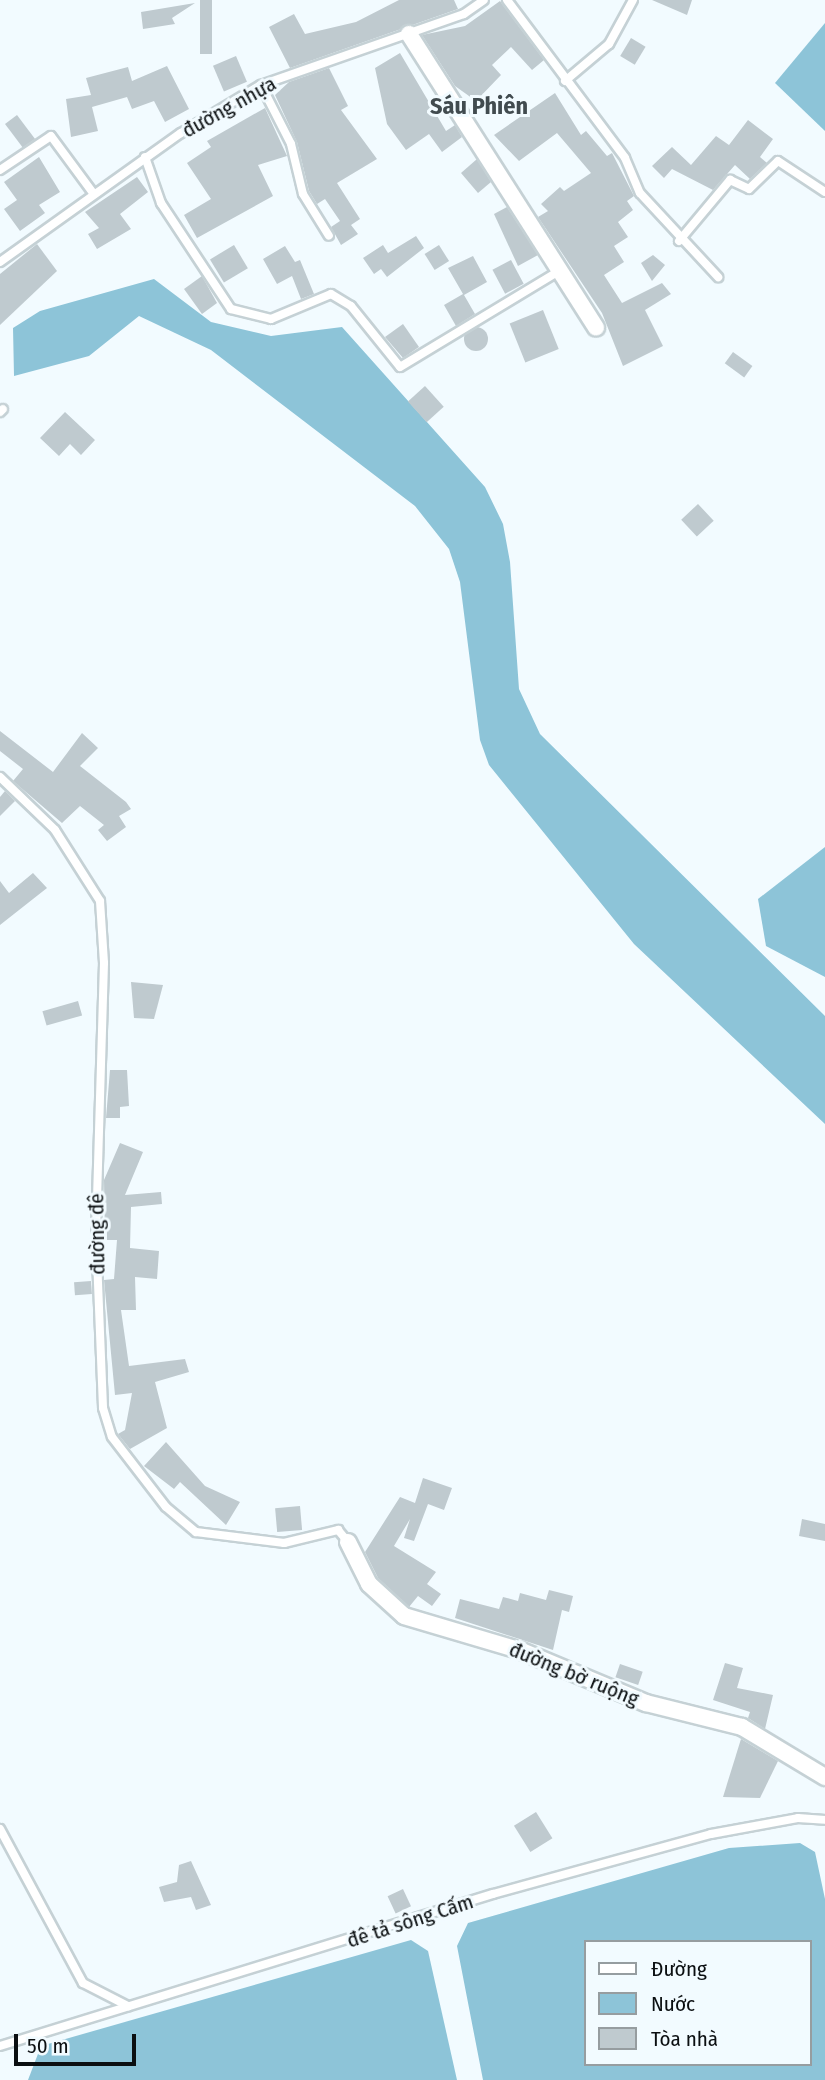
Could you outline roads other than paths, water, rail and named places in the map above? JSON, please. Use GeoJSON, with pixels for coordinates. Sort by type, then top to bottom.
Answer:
{"type":"FeatureCollection","features":[{"type":"Feature","properties":{"kind":"street"},"geometry":{"type":"LineString","coordinates":[[409,34],[596,327]]}},
{"type":"Feature","properties":{"kind":"street","name":"đường bờ ruộng"},"geometry":{"type":"LineString","coordinates":[[348,1542],[369,1584],[404,1616],[519,1650],[646,1703],[743,1727],[825,1777]]}},
{"type":"Feature","properties":{"kind":"lane","name":"đường nhựa"},"geometry":{"type":"LineString","coordinates":[[0,262],[145,157],[261,85],[409,34],[484,0]]}},
{"type":"Feature","properties":{"kind":"lane"},"geometry":{"type":"LineString","coordinates":[[507,0],[679,241],[718,277]]}},
{"type":"Feature","properties":{"kind":"lane"},"geometry":{"type":"LineString","coordinates":[[565,81],[609,44],[633,0]]}},
{"type":"Feature","properties":{"kind":"lane"},"geometry":{"type":"LineString","coordinates":[[261,85],[291,144],[303,194],[328,236]]}},
{"type":"Feature","properties":{"kind":"lane"},"geometry":{"type":"LineString","coordinates":[[0,170],[51,136],[93,193]]}},
{"type":"Feature","properties":{"kind":"lane"},"geometry":{"type":"LineString","coordinates":[[145,157],[162,203],[231,309],[271,320],[331,294],[351,306],[400,367],[559,271]]}},
{"type":"Feature","properties":{"kind":"lane"},"geometry":{"type":"LineString","coordinates":[[679,241],[730,180],[749,189],[778,161],[825,192]]}},
{"type":"Feature","properties":{"kind":"lane","name":"đường đê"},"geometry":{"type":"LineString","coordinates":[[0,777],[55,830],[100,901],[104,963],[96,1233],[103,1408],[112,1437],[166,1507],[196,1532],[284,1543],[331,1530],[343,1532],[348,1542]]}},
{"type":"Feature","properties":{"kind":"lane","name":"đê tả sông Cấm"},"geometry":{"type":"LineString","coordinates":[[0,2046],[710,1834],[798,1818],[825,1819]]}},
{"type":"Feature","properties":{"kind":"lane"},"geometry":{"type":"LineString","coordinates":[[0,1829],[83,1983],[128,2006]]}},
{"type":"Feature","properties":{"kind":"water"},"geometry":{"type":"Polygon","coordinates":[[[825,23],[825,131],[775,83],[825,23]]]}},
{"type":"Feature","properties":{"kind":"water"},"geometry":{"type":"Polygon","coordinates":[[[154,279],[211,322],[271,336],[342,327],[485,487],[503,524],[510,562],[519,689],[540,734],[825,1016],[825,1124],[634,944],[489,765],[480,740],[460,582],[449,549],[415,506],[211,350],[139,316],[89,356],[14,376],[13,328],[40,311],[154,279]]]}},
{"type":"Feature","properties":{"kind":"water"},"geometry":{"type":"Polygon","coordinates":[[[825,847],[825,977],[766,946],[758,899],[825,847]]]}},
{"type":"Feature","properties":{"kind":"water"},"geometry":{"type":"Polygon","coordinates":[[[800,1843],[815,1852],[825,1899],[825,2080],[483,2080],[457,1946],[468,1923],[729,1848],[800,1843]]]}},
{"type":"Feature","properties":{"kind":"water"},"geometry":{"type":"Polygon","coordinates":[[[411,1940],[428,1951],[457,2080],[28,2080],[41,2046],[411,1940]]]}},
{"type":"Feature","properties":{"kind":"district","name":"Sáu Phiên"},"geometry":{"type":"Point","coordinates":[479,107]}}]}
